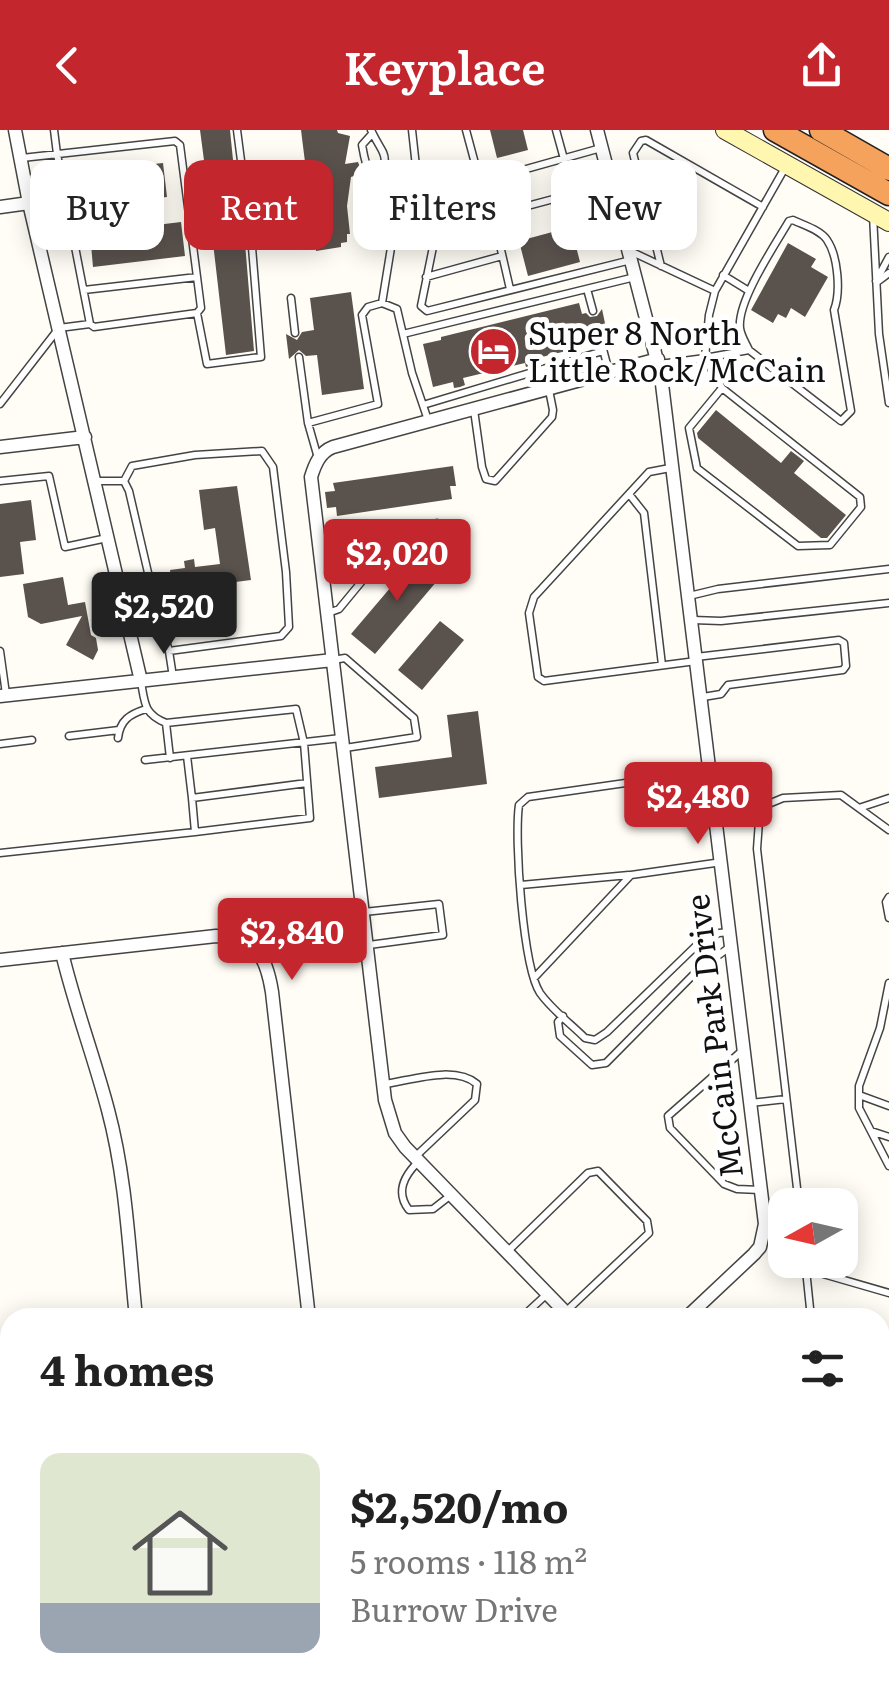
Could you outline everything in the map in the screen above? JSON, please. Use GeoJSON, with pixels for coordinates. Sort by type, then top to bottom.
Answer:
{"type":"FeatureCollection","features":[{"type":"Feature","properties":{"kind":"highway"},"geometry":{"type":"LineString","coordinates":[[775,130],[889,194]]}},
{"type":"Feature","properties":{"kind":"highway"},"geometry":{"type":"LineString","coordinates":[[821,130],[889,169]]}},
{"type":"Feature","properties":{"kind":"main road"},"geometry":{"type":"LineString","coordinates":[[725,130],[881,218]]}},
{"type":"Feature","properties":{"kind":"street"},"geometry":{"type":"LineString","coordinates":[[15,130],[141,681]]}},
{"type":"Feature","properties":{"kind":"street","name":"McCain Park Drive"},"geometry":{"type":"LineString","coordinates":[[597,130],[605,160]]}},
{"type":"Feature","properties":{"kind":"street"},"geometry":{"type":"LineString","coordinates":[[0,206],[29,203]]}},
{"type":"Feature","properties":{"kind":"street","name":"McCain Park Drive"},"geometry":{"type":"LineString","coordinates":[[630,250],[658,362],[765,1224],[760,1246],[696,1308]]}},
{"type":"Feature","properties":{"kind":"street"},"geometry":{"type":"LineString","coordinates":[[559,1308],[395,1133],[386,1100],[310,486],[318,459],[333,447],[658,362]]}},
{"type":"Feature","properties":{"kind":"street"},"geometry":{"type":"LineString","coordinates":[[0,447],[85,437]]}},
{"type":"Feature","properties":{"kind":"street"},"geometry":{"type":"LineString","coordinates":[[3,696],[332,660]]}},
{"type":"Feature","properties":{"kind":"street"},"geometry":{"type":"LineString","coordinates":[[0,960],[216,936],[246,942],[264,959],[272,992],[308,1308]]}},
{"type":"Feature","properties":{"kind":"street"},"geometry":{"type":"LineString","coordinates":[[62,953],[115,1141],[135,1308]]}},
{"type":"Feature","properties":{"kind":"lane"},"geometry":{"type":"LineString","coordinates":[[54,130],[90,324]]}},
{"type":"Feature","properties":{"kind":"lane"},"geometry":{"type":"LineString","coordinates":[[176,130],[184,181]]}},
{"type":"Feature","properties":{"kind":"lane"},"geometry":{"type":"LineString","coordinates":[[237,130],[241,160]]}},
{"type":"Feature","properties":{"kind":"lane"},"geometry":{"type":"LineString","coordinates":[[412,130],[415,160]]}},
{"type":"Feature","properties":{"kind":"lane"},"geometry":{"type":"LineString","coordinates":[[466,130],[480,182],[602,148]]}},
{"type":"Feature","properties":{"kind":"lane"},"geometry":{"type":"LineString","coordinates":[[556,130],[564,158]]}},
{"type":"Feature","properties":{"kind":"lane"},"geometry":{"type":"LineString","coordinates":[[365,160],[362,145],[371,132],[383,148],[386,160]]}},
{"type":"Feature","properties":{"kind":"lane"},"geometry":{"type":"LineString","coordinates":[[661,266],[633,152],[641,141],[646,140],[763,207]]}},
{"type":"Feature","properties":{"kind":"lane"},"geometry":{"type":"LineString","coordinates":[[20,158],[174,141],[178,144]]}},
{"type":"Feature","properties":{"kind":"lane"},"geometry":{"type":"LineString","coordinates":[[722,388],[689,428],[697,468],[798,546],[830,545],[861,507],[860,497],[722,388],[705,358],[714,291],[787,165]]}},
{"type":"Feature","properties":{"kind":"lane"},"geometry":{"type":"LineString","coordinates":[[881,218],[876,282],[889,398]]}},
{"type":"Feature","properties":{"kind":"lane"},"geometry":{"type":"LineString","coordinates":[[792,220],[824,236],[838,273],[834,310],[851,411],[840,421],[749,350],[740,322],[749,291],[792,220]]}},
{"type":"Feature","properties":{"kind":"lane"},"geometry":{"type":"LineString","coordinates":[[194,250],[201,308],[197,314],[207,364],[261,357],[252,250]]}},
{"type":"Feature","properties":{"kind":"lane"},"geometry":{"type":"LineString","coordinates":[[382,303],[391,250]]}},
{"type":"Feature","properties":{"kind":"lane"},"geometry":{"type":"LineString","coordinates":[[432,250],[421,300],[427,311],[631,255],[714,291]]}},
{"type":"Feature","properties":{"kind":"lane"},"geometry":{"type":"LineString","coordinates":[[501,250],[510,289]]}},
{"type":"Feature","properties":{"kind":"lane"},"geometry":{"type":"LineString","coordinates":[[426,276],[502,256]]}},
{"type":"Feature","properties":{"kind":"lane"},"geometry":{"type":"LineString","coordinates":[[876,282],[889,257]]}},
{"type":"Feature","properties":{"kind":"lane"},"geometry":{"type":"LineString","coordinates":[[876,282],[889,274]]}},
{"type":"Feature","properties":{"kind":"lane"},"geometry":{"type":"LineString","coordinates":[[403,334],[636,276]]}},
{"type":"Feature","properties":{"kind":"lane"},"geometry":{"type":"LineString","coordinates":[[724,276],[749,291]]}},
{"type":"Feature","properties":{"kind":"lane"},"geometry":{"type":"LineString","coordinates":[[84,290],[197,277]]}},
{"type":"Feature","properties":{"kind":"lane"},"geometry":{"type":"LineString","coordinates":[[587,288],[593,311]]}},
{"type":"Feature","properties":{"kind":"lane"},"geometry":{"type":"LineString","coordinates":[[290,298],[295,333]]}},
{"type":"Feature","properties":{"kind":"lane"},"geometry":{"type":"LineString","coordinates":[[308,423],[378,404],[362,315],[368,307],[382,303],[397,309],[428,421]]}},
{"type":"Feature","properties":{"kind":"lane"},"geometry":{"type":"LineString","coordinates":[[0,404],[59,328],[197,314]]}},
{"type":"Feature","properties":{"kind":"lane"},"geometry":{"type":"LineString","coordinates":[[879,334],[889,329]]}},
{"type":"Feature","properties":{"kind":"lane"},"geometry":{"type":"LineString","coordinates":[[598,330],[609,372]]}},
{"type":"Feature","properties":{"kind":"lane"},"geometry":{"type":"LineString","coordinates":[[658,362],[749,350]]}},
{"type":"Feature","properties":{"kind":"lane"},"geometry":{"type":"LineString","coordinates":[[423,405],[603,351]]}},
{"type":"Feature","properties":{"kind":"lane"},"geometry":{"type":"LineString","coordinates":[[299,357],[308,423],[318,459]]}},
{"type":"Feature","properties":{"kind":"lane"},"geometry":{"type":"LineString","coordinates":[[474,409],[482,467],[486,478],[494,481],[552,417],[548,388]]}},
{"type":"Feature","properties":{"kind":"lane"},"geometry":{"type":"LineString","coordinates":[[124,481],[132,466],[195,456],[262,452],[273,467],[290,626],[281,636],[169,650]]}},
{"type":"Feature","properties":{"kind":"lane"},"geometry":{"type":"LineString","coordinates":[[672,467],[649,472],[534,598],[529,614],[538,677],[544,681],[839,640],[844,643],[843,670],[728,684],[721,694],[702,697]]}},
{"type":"Feature","properties":{"kind":"lane"},"geometry":{"type":"LineString","coordinates":[[0,481],[49,476],[65,548],[108,538]]}},
{"type":"Feature","properties":{"kind":"lane"},"geometry":{"type":"LineString","coordinates":[[95,481],[124,481]]}},
{"type":"Feature","properties":{"kind":"lane"},"geometry":{"type":"LineString","coordinates":[[124,481],[174,677]]}},
{"type":"Feature","properties":{"kind":"lane"},"geometry":{"type":"LineString","coordinates":[[629,494],[644,514],[662,666]]}},
{"type":"Feature","properties":{"kind":"lane"},"geometry":{"type":"LineString","coordinates":[[384,540],[396,533],[437,523]]}},
{"type":"Feature","properties":{"kind":"lane"},"geometry":{"type":"LineString","coordinates":[[317,538],[378,535],[384,540],[386,552],[340,609],[326,613]]}},
{"type":"Feature","properties":{"kind":"lane"},"geometry":{"type":"LineString","coordinates":[[689,596],[718,589],[889,569]]}},
{"type":"Feature","properties":{"kind":"lane"},"geometry":{"type":"LineString","coordinates":[[692,620],[720,621],[889,603]]}},
{"type":"Feature","properties":{"kind":"lane"},"geometry":{"type":"LineString","coordinates":[[0,651],[3,696]]}},
{"type":"Feature","properties":{"kind":"lane"},"geometry":{"type":"LineString","coordinates":[[145,760],[416,737],[414,718],[345,658],[332,660]]}},
{"type":"Feature","properties":{"kind":"lane"},"geometry":{"type":"LineString","coordinates":[[0,853],[310,818],[304,744],[296,709],[166,723],[146,709],[141,681]]}},
{"type":"Feature","properties":{"kind":"lane"},"geometry":{"type":"LineString","coordinates":[[69,736],[118,734],[126,718],[146,709]]}},
{"type":"Feature","properties":{"kind":"lane"},"geometry":{"type":"LineString","coordinates":[[166,723],[170,758]]}},
{"type":"Feature","properties":{"kind":"lane"},"geometry":{"type":"LineString","coordinates":[[0,744],[32,740]]}},
{"type":"Feature","properties":{"kind":"lane"},"geometry":{"type":"LineString","coordinates":[[187,756],[195,832]]}},
{"type":"Feature","properties":{"kind":"lane"},"geometry":{"type":"LineString","coordinates":[[563,1016],[558,1022],[560,1036],[592,1065],[606,1063],[731,939],[719,933],[700,942],[607,1032],[595,1040],[585,1038],[563,1016],[540,993],[534,978],[525,936],[516,825],[518,806],[528,797],[711,771]]}},
{"type":"Feature","properties":{"kind":"lane"},"geometry":{"type":"LineString","coordinates":[[192,798],[308,783]]}},
{"type":"Feature","properties":{"kind":"lane"},"geometry":{"type":"LineString","coordinates":[[797,1188],[757,848],[759,821],[766,805],[783,798],[841,795],[889,830]]}},
{"type":"Feature","properties":{"kind":"lane"},"geometry":{"type":"LineString","coordinates":[[859,808],[889,798]]}},
{"type":"Feature","properties":{"kind":"lane"},"geometry":{"type":"LineString","coordinates":[[521,886],[722,862]]}},
{"type":"Feature","properties":{"kind":"lane"},"geometry":{"type":"LineString","coordinates":[[534,978],[631,875]]}},
{"type":"Feature","properties":{"kind":"lane"},"geometry":{"type":"LineString","coordinates":[[889,897],[889,918]]}},
{"type":"Feature","properties":{"kind":"lane"},"geometry":{"type":"LineString","coordinates":[[364,912],[439,904],[443,935],[368,945]]}},
{"type":"Feature","properties":{"kind":"lane"},"geometry":{"type":"LineString","coordinates":[[889,983],[859,1095],[859,1108],[889,1166]]}},
{"type":"Feature","properties":{"kind":"lane"},"geometry":{"type":"LineString","coordinates":[[744,1049],[668,1116],[670,1128],[724,1184],[736,1190],[761,1190]]}},
{"type":"Feature","properties":{"kind":"lane"},"geometry":{"type":"LineString","coordinates":[[384,1084],[448,1075],[468,1076],[477,1084],[475,1100],[417,1159],[401,1186],[402,1201],[409,1210],[432,1209],[452,1195]]}},
{"type":"Feature","properties":{"kind":"lane"},"geometry":{"type":"LineString","coordinates":[[859,1095],[889,1106]]}},
{"type":"Feature","properties":{"kind":"lane"},"geometry":{"type":"LineString","coordinates":[[750,1104],[786,1100]]}},
{"type":"Feature","properties":{"kind":"lane"},"geometry":{"type":"LineString","coordinates":[[870,1130],[889,1138]]}},
{"type":"Feature","properties":{"kind":"lane"},"geometry":{"type":"LineString","coordinates":[[508,1252],[588,1173],[598,1171],[648,1221],[648,1233],[572,1308]]}},
{"type":"Feature","properties":{"kind":"lane"},"geometry":{"type":"LineString","coordinates":[[807,1278],[810,1308]]}},
{"type":"Feature","properties":{"kind":"lane"},"geometry":{"type":"LineString","coordinates":[[846,1278],[889,1293]]}},
{"type":"Feature","properties":{"kind":"lane"},"geometry":{"type":"LineString","coordinates":[[532,1308],[548,1294]]}},
{"type":"Feature","properties":{"kind":"building"},"geometry":{"type":"Polygon","coordinates":[[[200,130],[230,130],[233,160],[204,160],[200,130]]]}},
{"type":"Feature","properties":{"kind":"building"},"geometry":{"type":"Polygon","coordinates":[[[301,130],[337,130],[350,136],[345,164],[353,163],[347,206],[350,234],[341,247],[333,248],[333,160],[305,160],[301,130]]]}},
{"type":"Feature","properties":{"kind":"building"},"geometry":{"type":"Polygon","coordinates":[[[490,130],[523,130],[528,150],[497,158],[490,130]]]}},
{"type":"Feature","properties":{"kind":"building"},"geometry":{"type":"Polygon","coordinates":[[[181,222],[185,256],[93,267],[92,250],[164,250],[164,224],[181,222]]]}},
{"type":"Feature","properties":{"kind":"building"},"geometry":{"type":"Polygon","coordinates":[[[551,232],[551,250],[577,250],[580,262],[528,276],[521,250],[531,250],[531,238],[551,232]]]}},
{"type":"Feature","properties":{"kind":"building"},"geometry":{"type":"Polygon","coordinates":[[[788,243],[816,259],[811,267],[828,277],[805,317],[791,308],[786,318],[778,314],[773,323],[751,310],[788,243]]]}},
{"type":"Feature","properties":{"kind":"building"},"geometry":{"type":"Polygon","coordinates":[[[214,250],[246,250],[254,351],[226,355],[214,250]]]}},
{"type":"Feature","properties":{"kind":"building"},"geometry":{"type":"Polygon","coordinates":[[[351,292],[364,389],[322,395],[317,355],[306,356],[299,350],[289,359],[286,334],[297,340],[302,332],[314,330],[310,298],[351,292]]]}},
{"type":"Feature","properties":{"kind":"building","name":"Super 8 North Little Rock/McCain"},"geometry":{"type":"Polygon","coordinates":[[[579,303],[582,314],[590,317],[597,316],[602,309],[606,328],[599,323],[593,326],[587,333],[590,345],[534,359],[536,364],[526,367],[525,363],[463,378],[465,385],[460,387],[454,388],[453,382],[433,387],[423,344],[579,303]]]}},
{"type":"Feature","properties":{"kind":"building"},"geometry":{"type":"Polygon","coordinates":[[[716,410],[781,463],[791,451],[804,461],[794,473],[846,515],[827,538],[821,538],[698,438],[697,433],[716,410]]]}},
{"type":"Feature","properties":{"kind":"building"},"geometry":{"type":"Polygon","coordinates":[[[453,466],[456,486],[450,486],[452,499],[337,516],[336,507],[327,508],[325,492],[335,491],[333,483],[453,466]]]}},
{"type":"Feature","properties":{"kind":"building"},"geometry":{"type":"Polygon","coordinates":[[[237,486],[251,580],[220,584],[221,591],[213,592],[215,604],[176,610],[170,570],[185,568],[184,561],[194,559],[195,567],[220,564],[215,528],[204,530],[199,490],[237,486]]]}},
{"type":"Feature","properties":{"kind":"building"},"geometry":{"type":"Polygon","coordinates":[[[31,500],[36,540],[20,542],[24,574],[0,577],[0,504],[31,500]]]}},
{"type":"Feature","properties":{"kind":"building"},"geometry":{"type":"Polygon","coordinates":[[[419,554],[443,574],[375,654],[351,634],[419,554]]]}},
{"type":"Feature","properties":{"kind":"building"},"geometry":{"type":"Polygon","coordinates":[[[63,577],[68,605],[85,602],[98,650],[93,660],[66,645],[82,616],[41,624],[28,617],[23,584],[63,577]]]}},
{"type":"Feature","properties":{"kind":"building"},"geometry":{"type":"Polygon","coordinates":[[[440,621],[464,640],[422,690],[398,670],[440,621]]]}},
{"type":"Feature","properties":{"kind":"building"},"geometry":{"type":"Polygon","coordinates":[[[478,711],[487,784],[379,798],[375,767],[452,757],[447,715],[478,711]]]}},
{"type":"Feature","properties":{"kind":"place","name":"Super 8 North Little Rock/McCain"},"geometry":{"type":"Point","coordinates":[493,352]}}]}
